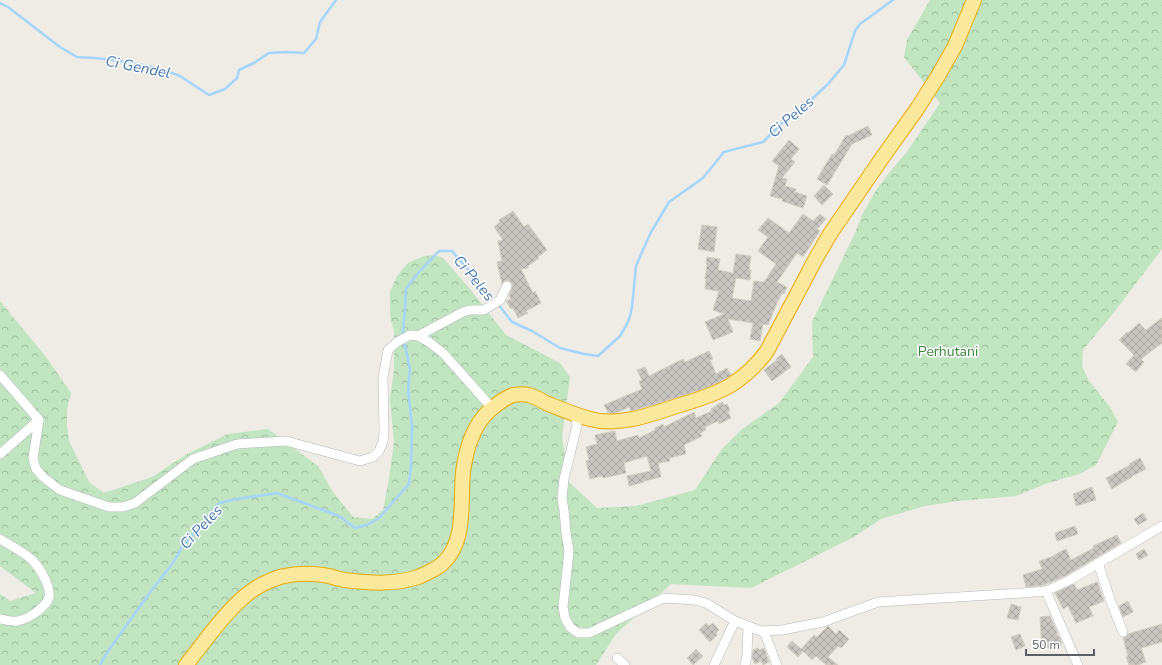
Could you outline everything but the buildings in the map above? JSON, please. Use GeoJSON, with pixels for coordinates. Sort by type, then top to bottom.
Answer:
{"type":"FeatureCollection","features":[{"type":"Feature","properties":{"kind":"highway"},"geometry":{"type":"LineString","coordinates":[[186,665],[223,618],[240,601],[251,591],[276,578],[299,574],[324,575],[343,580],[382,583],[413,578],[430,572],[442,564],[452,550],[458,537],[461,519],[463,472],[466,455],[476,427],[483,417],[501,401],[512,396],[529,395],[576,415],[601,422],[620,421],[654,414],[716,392],[729,386],[752,369],[767,351],[830,234],[917,109],[938,76],[955,46],[974,0]]}},
{"type":"Feature","properties":{"kind":"street"},"geometry":{"type":"LineString","coordinates":[[0,375],[39,420],[33,458],[36,469],[60,490],[109,507],[123,507],[135,503],[193,459],[237,444],[286,441],[360,461],[373,457],[379,451],[383,442],[384,378],[388,350],[397,342],[463,312],[470,310],[484,310],[500,300],[507,286]]}},
{"type":"Feature","properties":{"kind":"street"},"geometry":{"type":"LineString","coordinates":[[414,335],[429,342],[444,354],[492,408]]}},
{"type":"Feature","properties":{"kind":"street"},"geometry":{"type":"LineString","coordinates":[[576,415],[577,425],[564,479],[562,498],[569,551],[563,607],[565,618],[570,627],[578,633],[589,633],[664,598],[694,600],[706,603],[735,621],[765,634],[777,665]]}},
{"type":"Feature","properties":{"kind":"street"},"geometry":{"type":"LineString","coordinates":[[0,454],[39,420]]}},
{"type":"Feature","properties":{"kind":"street"},"geometry":{"type":"LineString","coordinates":[[761,631],[789,629],[823,622],[878,602],[1022,593],[1046,590],[1070,580],[1162,526]]}},
{"type":"Feature","properties":{"kind":"street"},"geometry":{"type":"LineString","coordinates":[[0,539],[33,560],[42,572],[47,585],[49,597],[35,614],[18,621],[0,620]]}},
{"type":"Feature","properties":{"kind":"street"},"geometry":{"type":"LineString","coordinates":[[1098,563],[1123,632]]}},
{"type":"Feature","properties":{"kind":"street"},"geometry":{"type":"LineString","coordinates":[[1046,590],[1078,665]]}},
{"type":"Feature","properties":{"kind":"street"},"geometry":{"type":"LineString","coordinates":[[714,665],[735,621]]}},
{"type":"Feature","properties":{"kind":"street"},"geometry":{"type":"LineString","coordinates":[[744,665],[747,655],[748,626]]}},
{"type":"Feature","properties":{"kind":"street"},"geometry":{"type":"LineString","coordinates":[[617,658],[625,665]]}},
{"type":"Feature","properties":{"kind":"green space","name":"Perhutani"},"geometry":{"type":"Polygon","coordinates":[[[930,0],[1162,0],[1162,249],[1083,350],[1082,366],[1089,381],[1110,407],[1118,422],[1096,465],[1079,474],[1048,483],[1016,496],[958,501],[925,506],[881,519],[854,537],[751,588],[671,584],[616,634],[596,665],[0,665],[0,594],[10,601],[36,593],[0,566],[0,301],[46,357],[71,393],[67,409],[69,441],[89,482],[104,493],[152,477],[187,454],[228,434],[268,429],[318,466],[333,492],[353,517],[372,519],[383,510],[394,442],[390,399],[394,369],[394,330],[391,322],[390,292],[397,276],[408,263],[425,256],[434,255],[443,258],[470,289],[506,335],[560,363],[570,377],[562,437],[569,482],[597,508],[636,506],[695,490],[721,450],[741,430],[779,403],[813,357],[812,322],[855,233],[862,215],[875,192],[906,153],[940,103],[904,57],[907,40],[930,0]]]}},
{"type":"Feature","properties":{"kind":"waterway","name":"Ci Gendel"},"geometry":{"type":"LineString","coordinates":[[0,3],[8,7],[60,47],[77,57],[113,60],[164,70],[180,76],[209,95],[225,89],[237,78],[239,70],[254,63],[269,53],[304,53],[316,39],[320,22],[336,0]]}},
{"type":"Feature","properties":{"kind":"waterway","name":"Ci Peles"},"geometry":{"type":"LineString","coordinates":[[498,304],[512,322],[532,331],[560,348],[598,356],[620,336],[627,324],[632,307],[636,266],[650,234],[669,202],[703,178],[724,152],[763,142],[781,124],[796,114],[828,84],[844,65],[855,31],[860,24],[893,0]]}},
{"type":"Feature","properties":{"kind":"waterway","name":"Ci Peles"},"geometry":{"type":"LineString","coordinates":[[404,336],[403,331],[406,289],[418,273],[439,251],[452,251],[494,300]]}},
{"type":"Feature","properties":{"kind":"waterway","name":"Ci Peles"},"geometry":{"type":"LineString","coordinates":[[100,665],[108,651],[173,563],[182,547],[219,503],[277,493],[339,516],[355,528],[367,525],[379,518],[409,484],[412,427],[408,389],[410,369],[404,341]]}}]}
